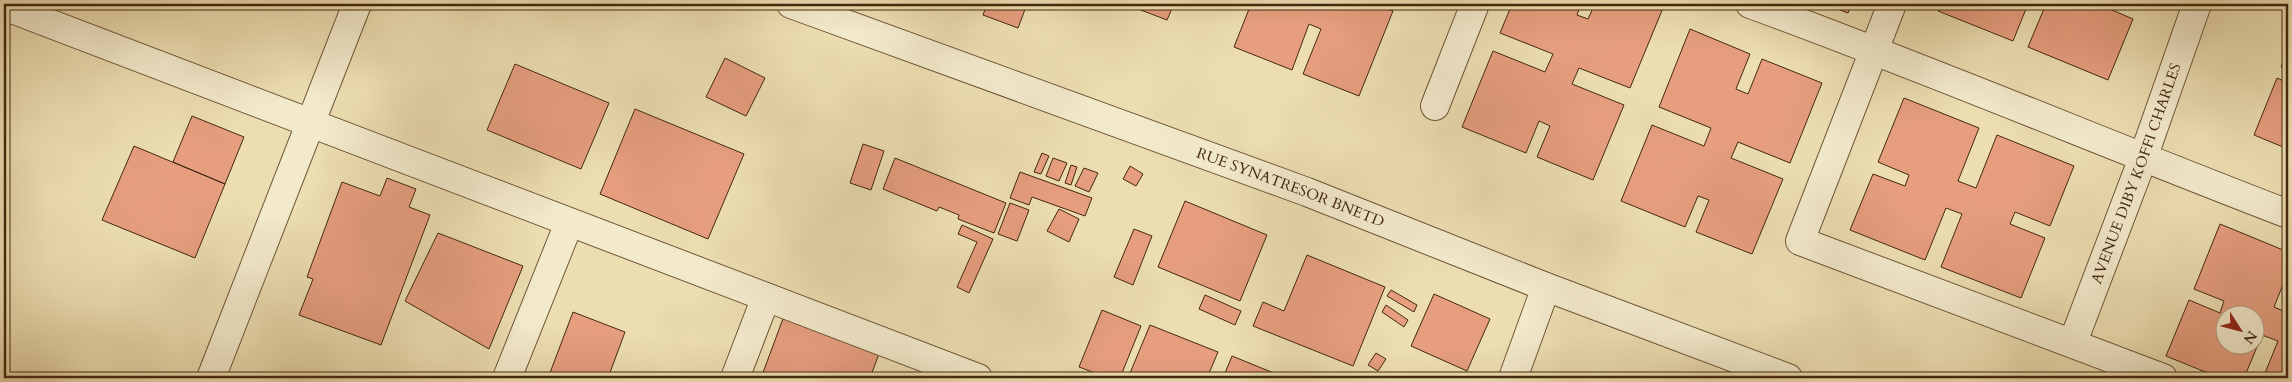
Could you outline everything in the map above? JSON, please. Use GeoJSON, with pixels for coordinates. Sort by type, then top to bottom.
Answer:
{"type":"FeatureCollection","features":[{"type":"Feature","properties":{"kind":"street"},"geometry":{"type":"LineString","coordinates":[[211,378],[356,4]]}},
{"type":"Feature","properties":{"kind":"street","name":"RUE SYNATRESOR BNETD"},"geometry":{"type":"LineString","coordinates":[[791,4],[1307,192],[1546,287],[1788,378]]}},
{"type":"Feature","properties":{"kind":"street"},"geometry":{"type":"LineString","coordinates":[[1435,106],[1475,4]]}},
{"type":"Feature","properties":{"kind":"street"},"geometry":{"type":"LineString","coordinates":[[1750,4],[1873,49],[2143,158],[2288,214]]}},
{"type":"Feature","properties":{"kind":"street"},"geometry":{"type":"LineString","coordinates":[[1892,4],[1800,241],[2073,342],[2163,378]]}},
{"type":"Feature","properties":{"kind":"street","name":"AVENUE DIBY KOFFI CHARLES"},"geometry":{"type":"LineString","coordinates":[[2073,342],[2143,158],[2197,4]]}},
{"type":"Feature","properties":{"kind":"street"},"geometry":{"type":"LineString","coordinates":[[4,6],[978,378]]}},
{"type":"Feature","properties":{"kind":"street"},"geometry":{"type":"LineString","coordinates":[[507,378],[569,222]]}},
{"type":"Feature","properties":{"kind":"street"},"geometry":{"type":"LineString","coordinates":[[1513,378],[1546,287]]}},
{"type":"Feature","properties":{"kind":"street"},"geometry":{"type":"LineString","coordinates":[[735,378],[766,297]]}},
{"type":"Feature","properties":{"kind":"building"},"geometry":{"type":"Polygon","coordinates":[[[987,4],[1027,4],[1018,28],[983,15],[987,4]]]}},
{"type":"Feature","properties":{"kind":"building"},"geometry":{"type":"Polygon","coordinates":[[[1125,4],[1174,4],[1167,20],[1125,4]]]}},
{"type":"Feature","properties":{"kind":"building"},"geometry":{"type":"Polygon","coordinates":[[[1251,4],[1374,4],[1393,11],[1359,96],[1303,74],[1321,29],[1309,24],[1292,70],[1234,47],[1251,4]]]}},
{"type":"Feature","properties":{"kind":"building"},"geometry":{"type":"Polygon","coordinates":[[[1512,4],[1581,4],[1577,15],[1588,19],[1595,4],[1652,4],[1663,8],[1630,88],[1579,68],[1572,84],[1624,105],[1593,180],[1537,157],[1550,126],[1539,121],[1526,153],[1462,127],[1493,51],[1545,72],[1553,54],[1500,33],[1512,4]]]}},
{"type":"Feature","properties":{"kind":"building"},"geometry":{"type":"Polygon","coordinates":[[[1825,4],[1851,4],[1848,13],[1825,4]]]}},
{"type":"Feature","properties":{"kind":"building"},"geometry":{"type":"Polygon","coordinates":[[[1941,4],[2028,4],[2013,41],[1938,11],[1941,4]]]}},
{"type":"Feature","properties":{"kind":"building"},"geometry":{"type":"Polygon","coordinates":[[[2046,4],[2098,4],[2133,19],[2108,80],[2028,47],[2046,4]]]}},
{"type":"Feature","properties":{"kind":"building"},"geometry":{"type":"Polygon","coordinates":[[[1690,29],[1750,54],[1736,89],[1748,94],[1762,59],[1822,83],[1790,163],[1738,142],[1731,158],[1783,179],[1752,254],[1696,232],[1709,200],[1698,196],[1685,227],[1621,201],[1652,125],[1704,146],[1711,128],[1659,107],[1690,29]]]}},
{"type":"Feature","properties":{"kind":"building"},"geometry":{"type":"Polygon","coordinates":[[[2288,50],[2288,70],[2281,67],[2288,50]]]}},
{"type":"Feature","properties":{"kind":"building"},"geometry":{"type":"Polygon","coordinates":[[[725,58],[765,78],[746,116],[706,97],[725,58]]]}},
{"type":"Feature","properties":{"kind":"building"},"geometry":{"type":"Polygon","coordinates":[[[515,64],[609,103],[581,169],[487,130],[515,64]]]}},
{"type":"Feature","properties":{"kind":"building"},"geometry":{"type":"Polygon","coordinates":[[[2277,78],[2288,83],[2288,149],[2254,135],[2277,78]]]}},
{"type":"Feature","properties":{"kind":"building"},"geometry":{"type":"Polygon","coordinates":[[[1904,98],[1979,128],[1958,181],[1976,188],[1997,135],[2074,166],[2050,226],[2015,212],[2010,224],[2045,238],[2021,298],[1941,267],[1962,214],[1946,208],[1925,260],[1850,230],[1873,174],[1905,186],[1909,175],[1878,162],[1904,98]]]}},
{"type":"Feature","properties":{"kind":"building"},"geometry":{"type":"Polygon","coordinates":[[[635,109],[744,154],[708,239],[600,194],[635,109]]]}},
{"type":"Feature","properties":{"kind":"building"},"geometry":{"type":"Polygon","coordinates":[[[192,116],[244,137],[225,184],[173,162],[192,116]]]}},
{"type":"Feature","properties":{"kind":"building"},"geometry":{"type":"Polygon","coordinates":[[[863,144],[884,151],[871,190],[850,183],[863,144]]]}},
{"type":"Feature","properties":{"kind":"building"},"geometry":{"type":"Polygon","coordinates":[[[134,146],[225,184],[195,258],[102,220],[134,146]]]}},
{"type":"Feature","properties":{"kind":"building"},"geometry":{"type":"Polygon","coordinates":[[[1042,153],[1049,156],[1041,174],[1034,172],[1042,153]]]}},
{"type":"Feature","properties":{"kind":"building"},"geometry":{"type":"Polygon","coordinates":[[[895,158],[1006,203],[994,233],[958,219],[959,215],[939,207],[937,211],[883,189],[895,158]]]}},
{"type":"Feature","properties":{"kind":"building"},"geometry":{"type":"Polygon","coordinates":[[[1053,158],[1067,163],[1059,181],[1046,176],[1053,158]]]}},
{"type":"Feature","properties":{"kind":"building"},"geometry":{"type":"Polygon","coordinates":[[[1071,165],[1077,167],[1071,185],[1065,183],[1071,165]]]}},
{"type":"Feature","properties":{"kind":"building"},"geometry":{"type":"Polygon","coordinates":[[[1130,166],[1143,174],[1136,186],[1123,179],[1130,166]]]}},
{"type":"Feature","properties":{"kind":"building"},"geometry":{"type":"Polygon","coordinates":[[[1084,168],[1098,173],[1089,192],[1075,186],[1084,168]]]}},
{"type":"Feature","properties":{"kind":"building"},"geometry":{"type":"Polygon","coordinates":[[[1020,172],[1092,198],[1085,216],[1032,197],[1029,205],[1010,198],[1020,172]]]}},
{"type":"Feature","properties":{"kind":"building"},"geometry":{"type":"Polygon","coordinates":[[[387,178],[416,189],[409,207],[430,215],[381,345],[299,315],[313,279],[307,277],[342,182],[380,196],[387,178]]]}},
{"type":"Feature","properties":{"kind":"building"},"geometry":{"type":"Polygon","coordinates":[[[1185,201],[1267,235],[1240,301],[1158,267],[1185,201]]]}},
{"type":"Feature","properties":{"kind":"building"},"geometry":{"type":"Polygon","coordinates":[[[1010,203],[1029,210],[1017,241],[998,234],[1010,203]]]}},
{"type":"Feature","properties":{"kind":"building"},"geometry":{"type":"Polygon","coordinates":[[[1059,209],[1079,219],[1069,242],[1047,231],[1059,209]]]}},
{"type":"Feature","properties":{"kind":"building"},"geometry":{"type":"Polygon","coordinates":[[[2220,224],[2288,252],[2288,272],[2274,307],[2288,313],[2288,378],[2263,378],[2278,341],[2264,336],[2264,304],[2223,304],[2224,301],[2194,289],[2220,224]]]}},
{"type":"Feature","properties":{"kind":"building"},"geometry":{"type":"Polygon","coordinates":[[[962,225],[993,239],[969,293],[957,287],[977,242],[958,234],[962,225]]]}},
{"type":"Feature","properties":{"kind":"building"},"geometry":{"type":"Polygon","coordinates":[[[1134,229],[1152,236],[1133,285],[1114,277],[1134,229]]]}},
{"type":"Feature","properties":{"kind":"building"},"geometry":{"type":"Polygon","coordinates":[[[438,233],[523,266],[489,349],[405,301],[438,233]]]}},
{"type":"Feature","properties":{"kind":"building"},"geometry":{"type":"Polygon","coordinates":[[[1307,255],[1385,287],[1353,366],[1253,326],[1263,302],[1284,311],[1307,255]]]}},
{"type":"Feature","properties":{"kind":"building"},"geometry":{"type":"Polygon","coordinates":[[[1391,290],[1417,305],[1414,312],[1387,296],[1391,290]]]}},
{"type":"Feature","properties":{"kind":"building"},"geometry":{"type":"Polygon","coordinates":[[[1434,294],[1490,319],[1467,371],[1411,346],[1434,294]]]}},
{"type":"Feature","properties":{"kind":"building"},"geometry":{"type":"Polygon","coordinates":[[[1205,295],[1241,311],[1235,325],[1199,309],[1205,295]]]}},
{"type":"Feature","properties":{"kind":"building"},"geometry":{"type":"Polygon","coordinates":[[[2189,300],[2214,310],[2214,354],[2254,354],[2244,378],[2220,378],[2166,356],[2189,300]]]}},
{"type":"Feature","properties":{"kind":"building"},"geometry":{"type":"Polygon","coordinates":[[[1386,305],[1408,320],[1404,327],[1382,312],[1386,305]]]}},
{"type":"Feature","properties":{"kind":"building"},"geometry":{"type":"Polygon","coordinates":[[[1102,310],[1141,326],[1120,378],[1108,378],[1079,367],[1102,310]]]}},
{"type":"Feature","properties":{"kind":"building"},"geometry":{"type":"Polygon","coordinates":[[[573,312],[625,332],[608,378],[548,378],[573,312]]]}},
{"type":"Feature","properties":{"kind":"building"},"geometry":{"type":"Polygon","coordinates":[[[784,316],[880,351],[870,378],[761,378],[784,316]]]}},
{"type":"Feature","properties":{"kind":"building"},"geometry":{"type":"Polygon","coordinates":[[[1150,325],[1218,352],[1207,378],[1128,378],[1150,325]]]}},
{"type":"Feature","properties":{"kind":"building"},"geometry":{"type":"Polygon","coordinates":[[[1376,353],[1386,359],[1378,371],[1368,365],[1376,353]]]}},
{"type":"Feature","properties":{"kind":"building"},"geometry":{"type":"Polygon","coordinates":[[[1232,356],[1286,378],[1223,378],[1232,356]]]}}]}
